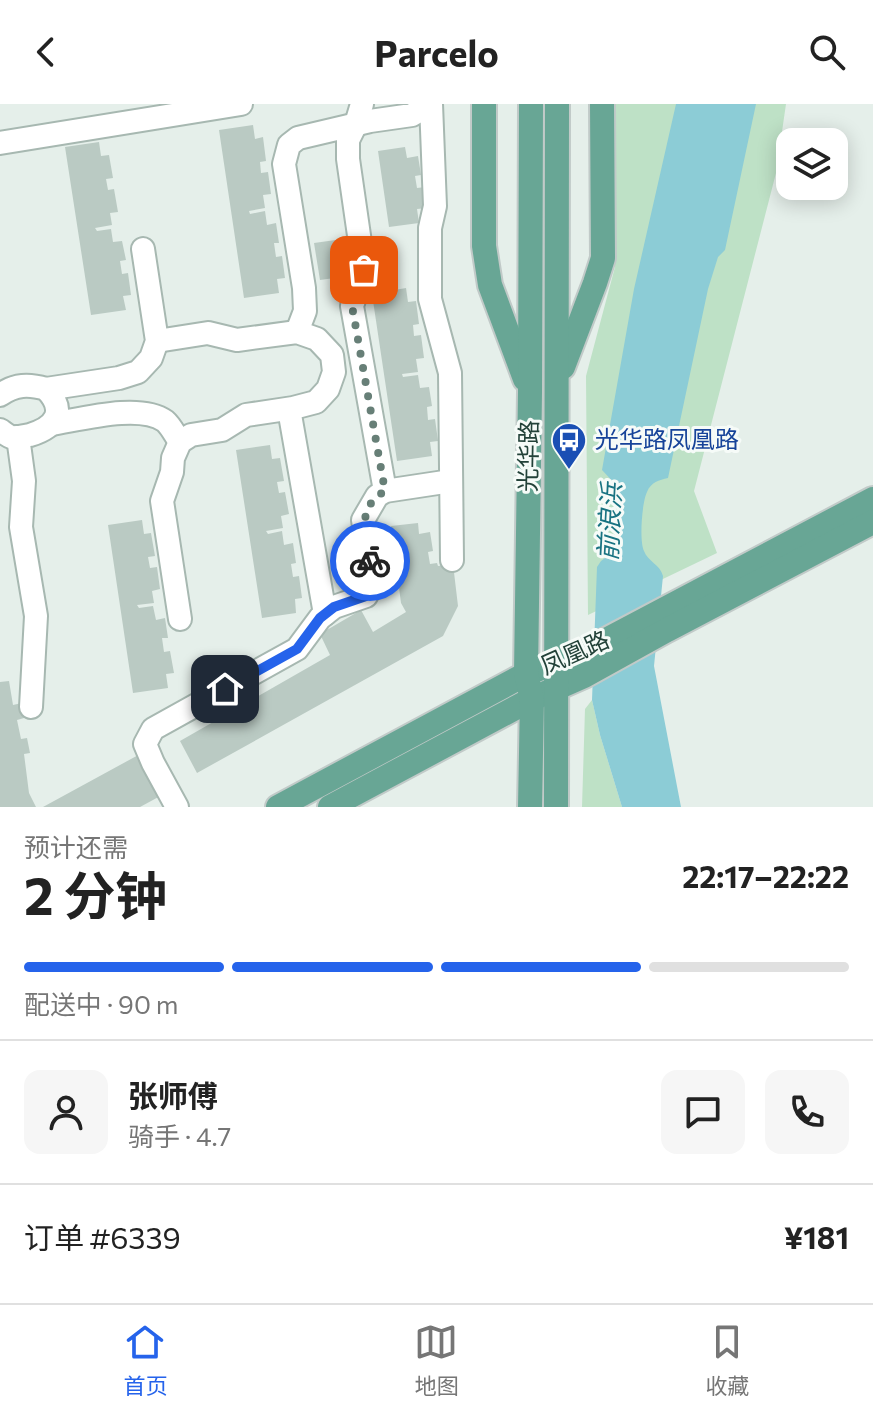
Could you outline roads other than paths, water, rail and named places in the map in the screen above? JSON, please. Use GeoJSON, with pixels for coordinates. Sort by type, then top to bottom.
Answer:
{"type":"FeatureCollection","features":[{"type":"Feature","properties":{"kind":"main road"},"geometry":{"type":"LineString","coordinates":[[484,104],[484,246],[490,285],[530,392]]}},
{"type":"Feature","properties":{"kind":"main road","name":"光华路"},"geometry":{"type":"LineString","coordinates":[[530,807],[532,699],[526,674],[531,104]]}},
{"type":"Feature","properties":{"kind":"main road","name":"光华路"},"geometry":{"type":"LineString","coordinates":[[556,807],[557,104]]}},
{"type":"Feature","properties":{"kind":"main road"},"geometry":{"type":"LineString","coordinates":[[558,380],[603,258],[602,104]]}},
{"type":"Feature","properties":{"kind":"main road","name":"凤凰路"},"geometry":{"type":"LineString","coordinates":[[330,807],[532,699],[584,676],[669,618],[873,499]]}},
{"type":"Feature","properties":{"kind":"main road","name":"凤凰路"},"geometry":{"type":"LineString","coordinates":[[278,807],[526,674],[669,618],[873,522]]}},
{"type":"Feature","properties":{"kind":"lane"},"geometry":{"type":"LineString","coordinates":[[0,143],[241,104]]}},
{"type":"Feature","properties":{"kind":"lane"},"geometry":{"type":"LineString","coordinates":[[297,332],[305,311],[284,164],[289,145],[298,138],[359,114],[412,115],[431,104],[435,206],[430,228],[430,299],[450,373],[452,560]]}},
{"type":"Feature","properties":{"kind":"lane"},"geometry":{"type":"LineString","coordinates":[[359,114],[348,140],[348,159],[364,270],[352,306],[385,491]]}},
{"type":"Feature","properties":{"kind":"lane"},"geometry":{"type":"LineString","coordinates":[[0,395],[8,389],[29,384],[46,389],[119,378],[138,372],[151,358],[157,341],[143,249]]}},
{"type":"Feature","properties":{"kind":"lane"},"geometry":{"type":"LineString","coordinates":[[157,341],[208,333],[237,340],[297,332],[317,339],[332,355],[334,372],[328,389],[316,402],[246,415],[222,430],[191,435],[180,442],[162,501],[180,619]]}},
{"type":"Feature","properties":{"kind":"lane"},"geometry":{"type":"LineString","coordinates":[[31,707],[36,616],[21,527],[24,481],[9,434],[40,432],[52,424],[57,417],[57,406],[46,389]]}},
{"type":"Feature","properties":{"kind":"lane"},"geometry":{"type":"LineString","coordinates":[[289,409],[325,614]]}},
{"type":"Feature","properties":{"kind":"lane"},"geometry":{"type":"LineString","coordinates":[[52,424],[132,411],[166,422],[180,442]]}},
{"type":"Feature","properties":{"kind":"lane"},"geometry":{"type":"LineString","coordinates":[[177,807],[145,744],[153,729],[297,649],[320,618],[334,607],[366,596],[373,583],[363,520],[377,496],[385,491],[451,481]]}},
{"type":"Feature","properties":{"kind":"water"},"geometry":{"type":"Polygon","coordinates":[[[676,104],[756,104],[725,250],[718,257],[708,289],[668,478],[651,486],[645,497],[643,512],[644,551],[663,576],[654,666],[681,807],[622,807],[592,700],[597,567],[616,550],[620,536],[617,486],[602,470],[634,289],[676,104]]]}},
{"type":"Feature","properties":{"kind":"place","name":"光华路凤凰路"},"geometry":{"type":"Point","coordinates":[569,471]}},
{"type":"Feature","properties":{"kind":"water label","name":"前浪浜"},"geometry":{"type":"Point","coordinates":[610,522]}}]}
